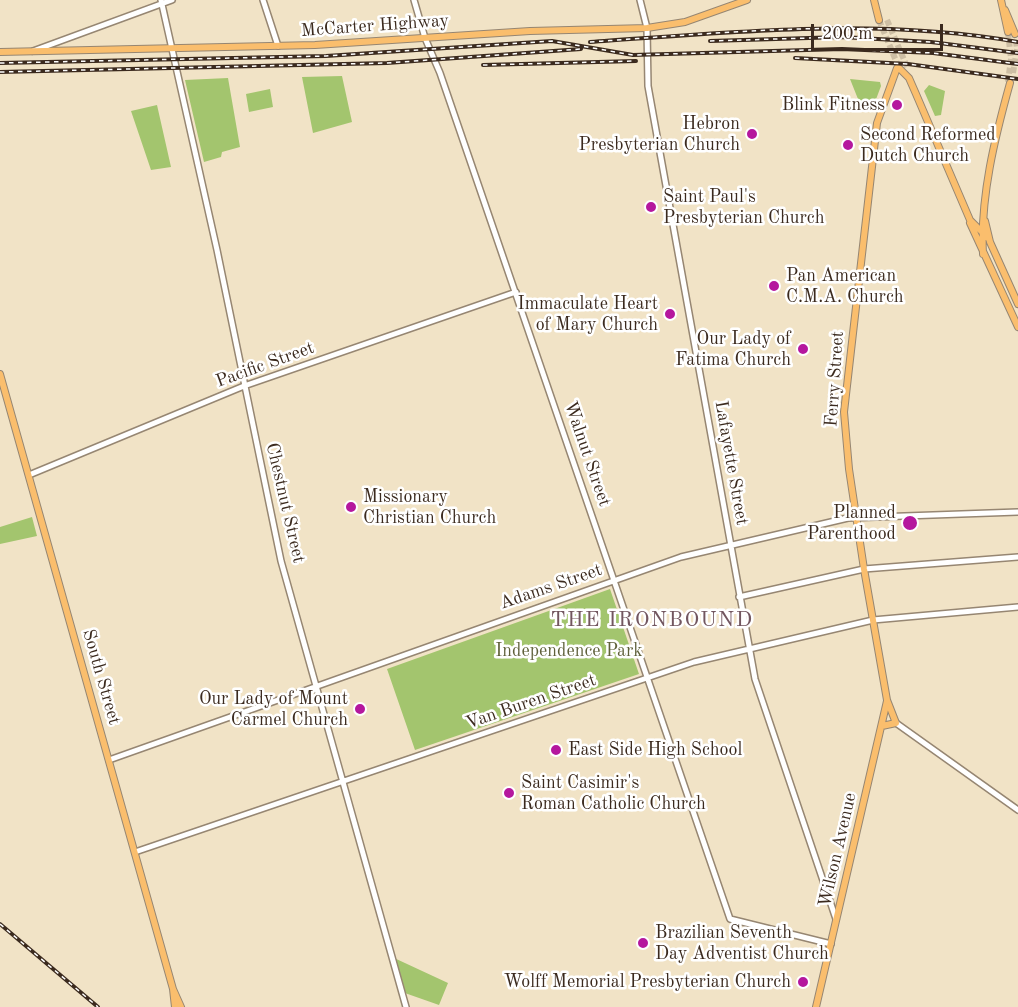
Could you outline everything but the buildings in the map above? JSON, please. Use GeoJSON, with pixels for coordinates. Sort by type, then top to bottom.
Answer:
{"type":"FeatureCollection","features":[{"type":"Feature","properties":{"kind":"main road","name":"McCarter Highway"},"geometry":{"type":"LineString","coordinates":[[0,52],[278,46],[542,30],[647,28],[685,22],[747,0]]}},
{"type":"Feature","properties":{"kind":"main road"},"geometry":{"type":"LineString","coordinates":[[874,0],[879,12],[887,20]]}},
{"type":"Feature","properties":{"kind":"main road"},"geometry":{"type":"LineString","coordinates":[[1001,2],[1011,33]]}},
{"type":"Feature","properties":{"kind":"main road"},"geometry":{"type":"LineString","coordinates":[[879,12],[879,20]]}},
{"type":"Feature","properties":{"kind":"main road"},"geometry":{"type":"LineString","coordinates":[[908,69],[909,78],[983,254],[1018,327]]}},
{"type":"Feature","properties":{"kind":"main road","name":"Ferry Street"},"geometry":{"type":"LineString","coordinates":[[896,723],[888,700],[855,517],[844,412],[877,123],[898,71],[909,78]]}},
{"type":"Feature","properties":{"kind":"main road"},"geometry":{"type":"LineString","coordinates":[[983,254],[983,214],[1009,82]]}},
{"type":"Feature","properties":{"kind":"main road"},"geometry":{"type":"LineString","coordinates":[[965,208],[974,218],[983,214]]}},
{"type":"Feature","properties":{"kind":"main road"},"geometry":{"type":"LineString","coordinates":[[983,214],[990,240],[1018,304]]}},
{"type":"Feature","properties":{"kind":"main road"},"geometry":{"type":"LineString","coordinates":[[970,220],[990,240]]}},
{"type":"Feature","properties":{"kind":"main road","name":"South Street"},"geometry":{"type":"LineString","coordinates":[[0,374],[173,989],[181,1007]]}},
{"type":"Feature","properties":{"kind":"main road","name":"Wilson Avenue"},"geometry":{"type":"LineString","coordinates":[[816,1007],[888,700]]}},
{"type":"Feature","properties":{"kind":"main road"},"geometry":{"type":"LineString","coordinates":[[882,726],[896,723]]}},
{"type":"Feature","properties":{"kind":"main road","name":"South Street"},"geometry":{"type":"LineString","coordinates":[[173,989],[175,1007]]}},
{"type":"Feature","properties":{"kind":"street"},"geometry":{"type":"LineString","coordinates":[[31,51],[172,0]]}},
{"type":"Feature","properties":{"kind":"street"},"geometry":{"type":"LineString","coordinates":[[263,0],[278,46]]}},
{"type":"Feature","properties":{"kind":"street","name":"Walnut Street"},"geometry":{"type":"LineString","coordinates":[[414,0],[425,38],[440,73],[516,292],[730,919],[831,944]]}},
{"type":"Feature","properties":{"kind":"street","name":"Lafayette Street"},"geometry":{"type":"LineString","coordinates":[[640,0],[647,28],[648,86],[749,649],[762,701],[836,921]]}},
{"type":"Feature","properties":{"kind":"street","name":"Chestnut Street"},"geometry":{"type":"LineString","coordinates":[[162,2],[281,561],[406,1007]]}},
{"type":"Feature","properties":{"kind":"street","name":"Pacific Street"},"geometry":{"type":"LineString","coordinates":[[29,475],[244,386],[516,292]]}},
{"type":"Feature","properties":{"kind":"street","name":"Adams Street"},"geometry":{"type":"LineString","coordinates":[[109,760],[681,557],[855,517],[1018,512]]}},
{"type":"Feature","properties":{"kind":"street"},"geometry":{"type":"LineString","coordinates":[[740,597],[864,569],[1018,556]]}},
{"type":"Feature","properties":{"kind":"street","name":"Van Buren Street"},"geometry":{"type":"LineString","coordinates":[[135,852],[648,678],[749,649],[873,620],[1018,607]]}},
{"type":"Feature","properties":{"kind":"street"},"geometry":{"type":"LineString","coordinates":[[896,723],[1018,810]]}},
{"type":"Feature","properties":{"kind":"green space"},"geometry":{"type":"Polygon","coordinates":[[[342,76],[352,122],[313,133],[302,77],[342,76]]]}},
{"type":"Feature","properties":{"kind":"green space"},"geometry":{"type":"Polygon","coordinates":[[[228,78],[240,147],[222,152],[221,157],[204,162],[185,80],[228,78]]]}},
{"type":"Feature","properties":{"kind":"green space"},"geometry":{"type":"Polygon","coordinates":[[[850,79],[880,82],[881,86],[872,110],[862,109],[850,79]]]}},
{"type":"Feature","properties":{"kind":"green space"},"geometry":{"type":"Polygon","coordinates":[[[929,85],[945,91],[941,115],[935,116],[924,91],[929,85]]]}},
{"type":"Feature","properties":{"kind":"green space"},"geometry":{"type":"Polygon","coordinates":[[[270,89],[273,107],[249,112],[246,94],[270,89]]]}},
{"type":"Feature","properties":{"kind":"green space"},"geometry":{"type":"Polygon","coordinates":[[[157,105],[171,167],[151,170],[131,111],[157,105]]]}},
{"type":"Feature","properties":{"kind":"green space"},"geometry":{"type":"Polygon","coordinates":[[[32,517],[37,536],[0,544],[0,527],[32,517]]]}},
{"type":"Feature","properties":{"kind":"green space","name":"Independence Park"},"geometry":{"type":"Polygon","coordinates":[[[610,589],[639,674],[415,750],[387,669],[610,589]]]}},
{"type":"Feature","properties":{"kind":"green space"},"geometry":{"type":"Polygon","coordinates":[[[392,957],[448,983],[439,1005],[402,992],[392,957]]]}},
{"type":"Feature","properties":{"kind":"tunnel"},"geometry":{"type":"LineString","coordinates":[[879,20],[899,68]]}},
{"type":"Feature","properties":{"kind":"tunnel"},"geometry":{"type":"LineString","coordinates":[[887,20],[908,69]]}},
{"type":"Feature","properties":{"kind":"tunnel"},"geometry":{"type":"LineString","coordinates":[[1008,32],[1011,59],[1008,82]]}},
{"type":"Feature","properties":{"kind":"tunnel"},"geometry":{"type":"LineString","coordinates":[[1013,73],[1017,49],[1015,34]]}},
{"type":"Feature","properties":{"kind":"railway"},"geometry":{"type":"LineString","coordinates":[[590,42],[751,31],[858,28],[965,34],[1018,42]]}},
{"type":"Feature","properties":{"kind":"railway"},"geometry":{"type":"LineString","coordinates":[[710,41],[842,37],[931,42],[1018,53]]}},
{"type":"Feature","properties":{"kind":"railway"},"geometry":{"type":"LineString","coordinates":[[0,63],[326,56],[552,41],[633,55],[842,49],[933,53],[1018,64]]}},
{"type":"Feature","properties":{"kind":"railway"},"geometry":{"type":"LineString","coordinates":[[0,72],[387,63],[581,49]]}},
{"type":"Feature","properties":{"kind":"railway"},"geometry":{"type":"LineString","coordinates":[[795,58],[908,64],[1018,79]]}},
{"type":"Feature","properties":{"kind":"railway"},"geometry":{"type":"LineString","coordinates":[[483,65],[636,61]]}},
{"type":"Feature","properties":{"kind":"railway"},"geometry":{"type":"LineString","coordinates":[[0,924],[98,1007]]}},
{"type":"Feature","properties":{"kind":"place","name":"Blink Fitness"},"geometry":{"type":"Point","coordinates":[897,105]}},
{"type":"Feature","properties":{"kind":"place","name":"Hebron Presbyterian Church"},"geometry":{"type":"Point","coordinates":[752,134]}},
{"type":"Feature","properties":{"kind":"place","name":"Second Reformed Dutch Church"},"geometry":{"type":"Point","coordinates":[848,145]}},
{"type":"Feature","properties":{"kind":"place","name":"Saint Paul's Presbyterian Church"},"geometry":{"type":"Point","coordinates":[651,207]}},
{"type":"Feature","properties":{"kind":"place","name":"Pan American C.M.A. Church"},"geometry":{"type":"Point","coordinates":[774,286]}},
{"type":"Feature","properties":{"kind":"place","name":"Immaculate Heart of Mary Church"},"geometry":{"type":"Point","coordinates":[670,314]}},
{"type":"Feature","properties":{"kind":"place","name":"Our Lady of Fatima Church"},"geometry":{"type":"Point","coordinates":[803,349]}},
{"type":"Feature","properties":{"kind":"place","name":"Missionary Christian Church"},"geometry":{"type":"Point","coordinates":[351,507]}},
{"type":"Feature","properties":{"kind":"place","name":"Planned Parenthood"},"geometry":{"type":"Point","coordinates":[910,523]}},
{"type":"Feature","properties":{"kind":"place","name":"Our Lady of Mount Carmel Church"},"geometry":{"type":"Point","coordinates":[360,709]}},
{"type":"Feature","properties":{"kind":"place","name":"East Side High School"},"geometry":{"type":"Point","coordinates":[556,750]}},
{"type":"Feature","properties":{"kind":"place","name":"Saint Casimir's Roman Catholic Church"},"geometry":{"type":"Point","coordinates":[509,793]}},
{"type":"Feature","properties":{"kind":"place","name":"Brazilian Seventh Day Adventist Church"},"geometry":{"type":"Point","coordinates":[643,943]}},
{"type":"Feature","properties":{"kind":"place","name":"Wolff Memorial Presbyterian Church"},"geometry":{"type":"Point","coordinates":[803,982]}},
{"type":"Feature","properties":{"kind":"district","name":"THE IRONBOUND"},"geometry":{"type":"Point","coordinates":[652,620]}}]}
